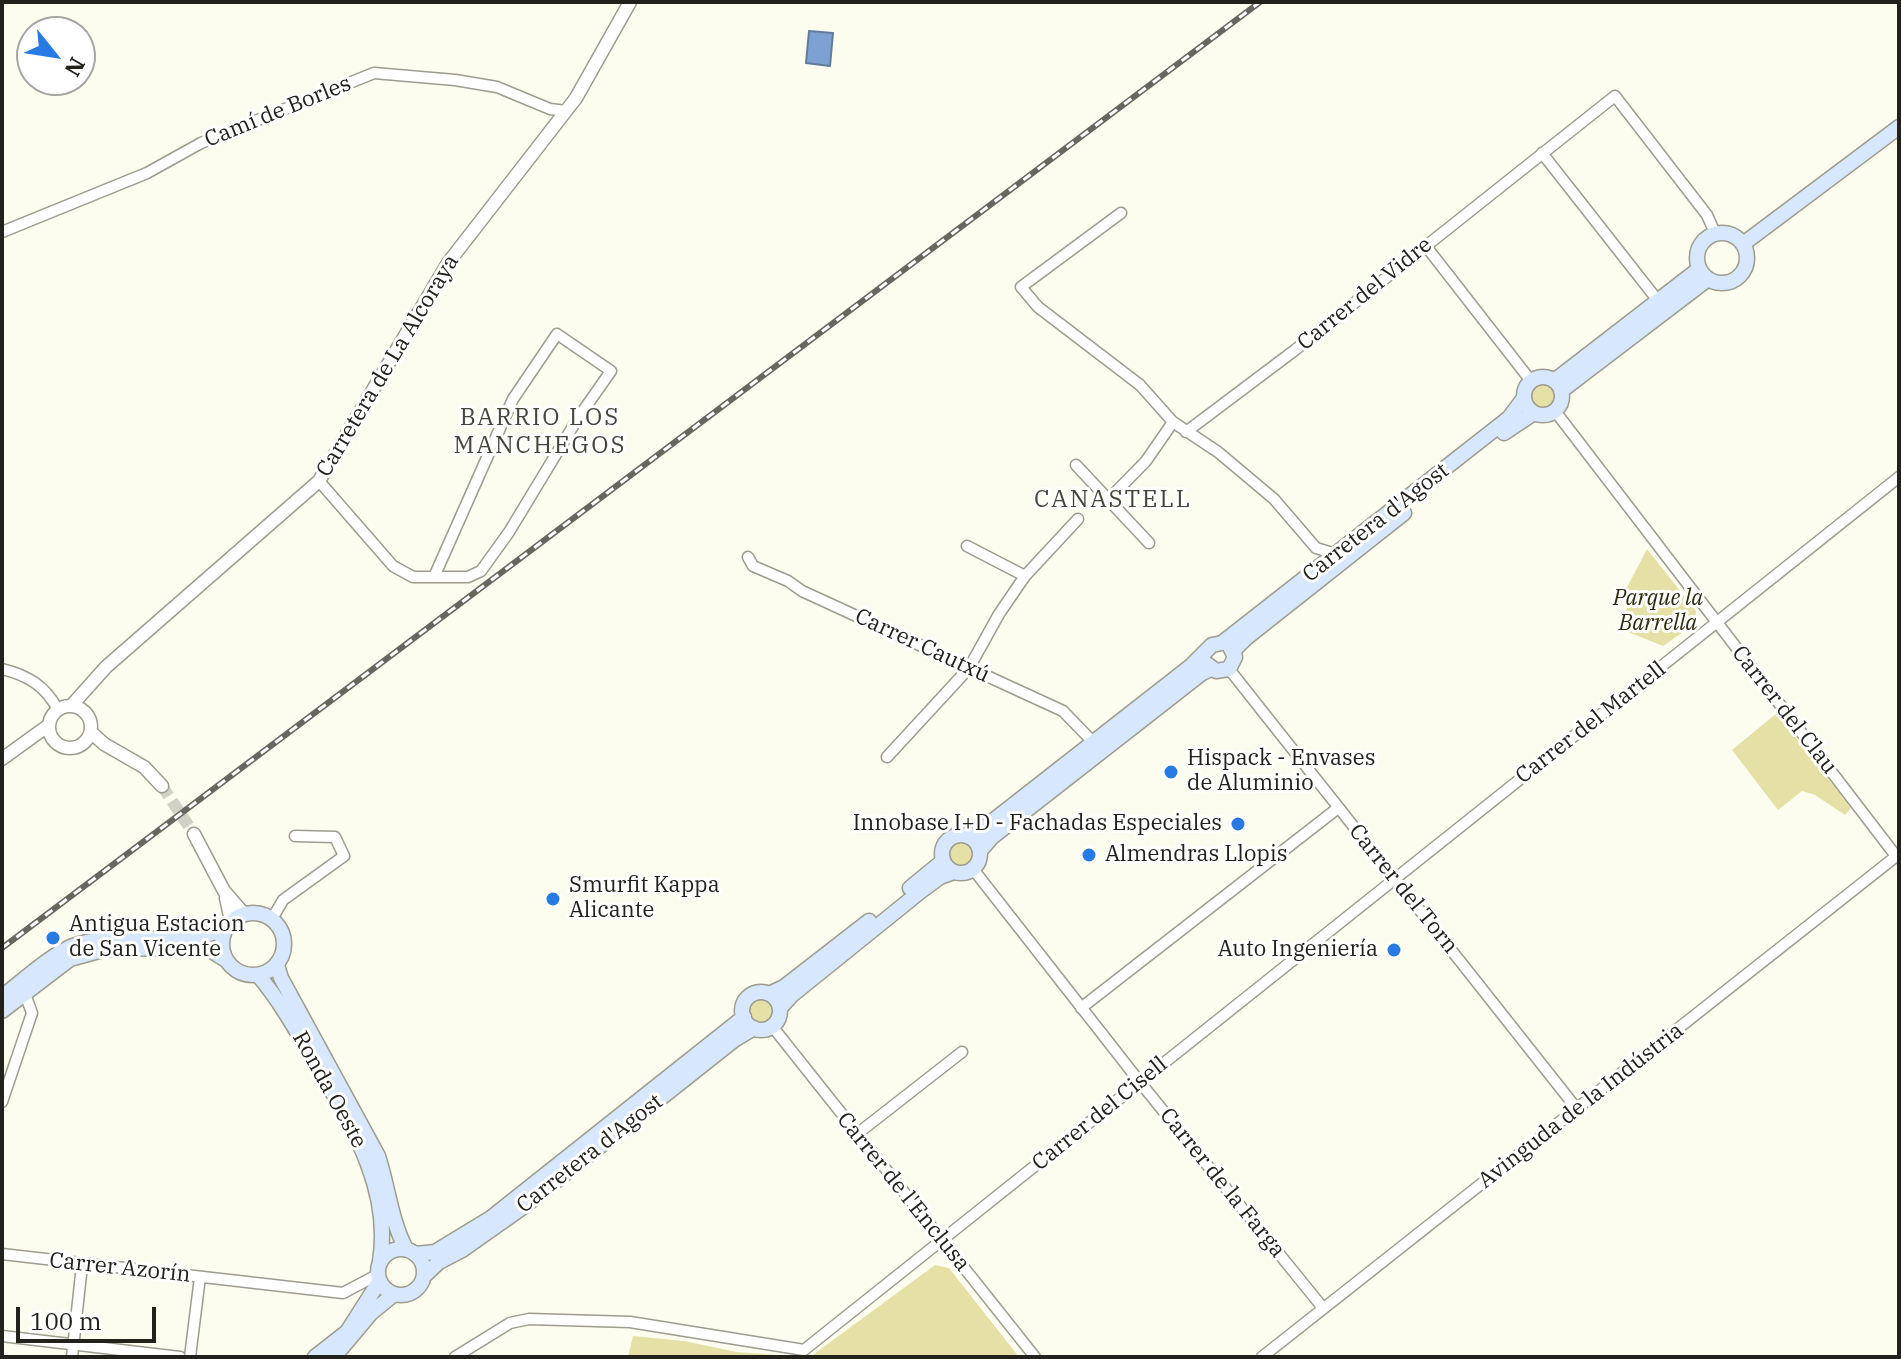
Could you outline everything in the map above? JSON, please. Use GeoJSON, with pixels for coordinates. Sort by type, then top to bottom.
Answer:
{"type":"FeatureCollection","features":[{"type":"Feature","properties":{"kind":"main road"},"geometry":{"type":"LineString","coordinates":[[1743,244],[1899,127]]}},
{"type":"Feature","properties":{"kind":"main road"},"geometry":{"type":"LineString","coordinates":[[1715,233],[1728,233],[1743,244],[1747,264],[1740,276],[1723,283],[1703,274],[1698,250],[1704,239],[1715,233]]}},
{"type":"Feature","properties":{"kind":"main road"},"geometry":{"type":"LineString","coordinates":[[1558,386],[1659,302],[1703,274]]}},
{"type":"Feature","properties":{"kind":"main road"},"geometry":{"type":"LineString","coordinates":[[1558,386],[1703,274]]}},
{"type":"Feature","properties":{"kind":"main road"},"geometry":{"type":"LineString","coordinates":[[1545,377],[1558,386],[1561,402],[1555,411],[1547,415],[1534,413],[1527,407],[1525,388],[1531,381],[1545,377]]}},
{"type":"Feature","properties":{"kind":"main road","name":"Carretera d'Agost"},"geometry":{"type":"LineString","coordinates":[[1228,647],[1316,570],[1509,418],[1524,398]]}},
{"type":"Feature","properties":{"kind":"main road","name":"Carretera d'Agost"},"geometry":{"type":"LineString","coordinates":[[1228,647],[1246,638],[1514,424],[1534,413]]}},
{"type":"Feature","properties":{"kind":"main road"},"geometry":{"type":"LineString","coordinates":[[971,838],[1206,654],[1212,645],[1228,647],[1233,664],[1220,672],[1211,669],[1206,663],[1206,654]]}},
{"type":"Feature","properties":{"kind":"main road"},"geometry":{"type":"LineString","coordinates":[[980,851],[1004,828],[1211,669]]}},
{"type":"Feature","properties":{"kind":"main road"},"geometry":{"type":"LineString","coordinates":[[960,835],[971,838],[980,851],[979,861],[973,869],[967,872],[949,866],[943,849],[950,839],[960,835]]}},
{"type":"Feature","properties":{"kind":"main road"},"geometry":{"type":"LineString","coordinates":[[769,994],[778,1002],[780,1015],[766,1029],[749,1023],[743,1005],[746,999],[757,993],[769,994],[784,987],[949,866]]}},
{"type":"Feature","properties":{"kind":"main road"},"geometry":{"type":"LineString","coordinates":[[780,1008],[792,995],[940,877],[949,866]]}},
{"type":"Feature","properties":{"kind":"main road"},"geometry":{"type":"LineString","coordinates":[[2,997],[71,947],[107,938],[207,937],[234,921],[258,913],[272,919]]}},
{"type":"Feature","properties":{"kind":"main road","name":"Ronda Oeste"},"geometry":{"type":"LineString","coordinates":[[272,919],[282,931],[284,942],[282,957],[277,965],[281,978],[378,1156],[398,1232],[411,1251]]}},
{"type":"Feature","properties":{"kind":"main road"},"geometry":{"type":"LineString","coordinates":[[226,960],[222,942],[234,921]]}},
{"type":"Feature","properties":{"kind":"main road","name":"Ronda Oeste"},"geometry":{"type":"LineString","coordinates":[[2,1011],[70,959],[106,949],[207,948],[236,970],[247,975],[258,975],[283,1008],[364,1150],[379,1201],[384,1235],[379,1273]]}},
{"type":"Feature","properties":{"kind":"main road"},"geometry":{"type":"LineString","coordinates":[[258,975],[277,965]]}},
{"type":"Feature","properties":{"kind":"main road","name":"Carretera d'Agost"},"geometry":{"type":"LineString","coordinates":[[411,1251],[435,1252],[491,1218],[749,1023]]}},
{"type":"Feature","properties":{"kind":"main road","name":"Carretera d'Agost"},"geometry":{"type":"LineString","coordinates":[[424,1276],[439,1262],[492,1230],[734,1040],[749,1023]]}},
{"type":"Feature","properties":{"kind":"main road"},"geometry":{"type":"LineString","coordinates":[[315,1357],[347,1332],[379,1273],[391,1251],[411,1251],[423,1264],[424,1276],[421,1286],[404,1296],[385,1290],[379,1273]]}},
{"type":"Feature","properties":{"kind":"main road"},"geometry":{"type":"LineString","coordinates":[[334,1357],[371,1313],[393,1295]]}},
{"type":"Feature","properties":{"kind":"street","name":"Carretera de La Alcoraya"},"geometry":{"type":"LineString","coordinates":[[72,705],[106,667],[319,481],[448,263],[566,111],[629,3]]}},
{"type":"Feature","properties":{"kind":"street","name":"Camí de Borles"},"geometry":{"type":"LineString","coordinates":[[2,232],[147,173],[201,143],[374,73],[497,87],[550,109],[566,111]]}},
{"type":"Feature","properties":{"kind":"street","name":"Carrer del Vidre"},"geometry":{"type":"LineString","coordinates":[[1186,432],[1295,350],[1615,96],[1707,215],[1715,233]]}},
{"type":"Feature","properties":{"kind":"street"},"geometry":{"type":"LineString","coordinates":[[1542,153],[1659,302]]}},
{"type":"Feature","properties":{"kind":"street"},"geometry":{"type":"LineString","coordinates":[[1121,213],[1021,287],[1038,307],[1140,385],[1173,422],[1218,452],[1274,499],[1316,548],[1336,554]]}},
{"type":"Feature","properties":{"kind":"street"},"geometry":{"type":"LineString","coordinates":[[1425,245],[1531,381]]}},
{"type":"Feature","properties":{"kind":"street"},"geometry":{"type":"LineString","coordinates":[[319,481],[393,566],[413,577],[434,577],[468,577],[481,571],[509,532],[578,418],[611,371],[557,334],[513,399],[434,577]]}},
{"type":"Feature","properties":{"kind":"street","name":"Carrer del Clau"},"geometry":{"type":"LineString","coordinates":[[1555,411],[1898,855]]}},
{"type":"Feature","properties":{"kind":"street"},"geometry":{"type":"LineString","coordinates":[[1108,500],[1146,461],[1173,422]]}},
{"type":"Feature","properties":{"kind":"street"},"geometry":{"type":"LineString","coordinates":[[1076,465],[1149,543]]}},
{"type":"Feature","properties":{"kind":"street","name":"Carrer del Martell"},"geometry":{"type":"LineString","coordinates":[[1396,879],[1899,477]]}},
{"type":"Feature","properties":{"kind":"street"},"geometry":{"type":"LineString","coordinates":[[887,757],[969,668],[1010,595],[1078,519]]}},
{"type":"Feature","properties":{"kind":"street"},"geometry":{"type":"LineString","coordinates":[[967,546],[1025,576]]}},
{"type":"Feature","properties":{"kind":"street"},"geometry":{"type":"LineString","coordinates":[[1316,548],[1316,570]]}},
{"type":"Feature","properties":{"kind":"street","name":"Carrer Cautxú"},"geometry":{"type":"LineString","coordinates":[[748,557],[753,566],[1063,711],[1093,742]]}},
{"type":"Feature","properties":{"kind":"street"},"geometry":{"type":"LineString","coordinates":[[2,669],[32,680],[51,696],[58,710]]}},
{"type":"Feature","properties":{"kind":"street","name":"Carrer del Torn"},"geometry":{"type":"LineString","coordinates":[[1229,669],[1577,1109]]}},
{"type":"Feature","properties":{"kind":"street","name":"Carretera de La Alcoraya"},"geometry":{"type":"LineString","coordinates":[[86,712],[93,684]]}},
{"type":"Feature","properties":{"kind":"street"},"geometry":{"type":"LineString","coordinates":[[26,741],[51,739],[70,748],[88,737],[91,723],[86,712],[72,705],[58,710],[49,725],[51,739]]}},
{"type":"Feature","properties":{"kind":"street"},"geometry":{"type":"LineString","coordinates":[[2,759],[49,725]]}},
{"type":"Feature","properties":{"kind":"street"},"geometry":{"type":"LineString","coordinates":[[88,737],[144,767],[162,786]]}},
{"type":"Feature","properties":{"kind":"street"},"geometry":{"type":"LineString","coordinates":[[1081,1008],[1338,808]]}},
{"type":"Feature","properties":{"kind":"street"},"geometry":{"type":"LineString","coordinates":[[194,834],[224,891],[234,921]]}},
{"type":"Feature","properties":{"kind":"street"},"geometry":{"type":"LineString","coordinates":[[272,919],[283,900],[344,856],[335,837],[295,836]]}},
{"type":"Feature","properties":{"kind":"street","name":"Avinguda de la Indústria"},"geometry":{"type":"LineString","coordinates":[[1262,1357],[1898,855]]}},
{"type":"Feature","properties":{"kind":"street","name":"Carrer de la Farga"},"geometry":{"type":"LineString","coordinates":[[973,869],[1323,1308]]}},
{"type":"Feature","properties":{"kind":"street","name":"Carrer del Cisell"},"geometry":{"type":"LineString","coordinates":[[455,1357],[510,1323],[529,1319],[630,1322],[804,1350],[1396,879]]}},
{"type":"Feature","properties":{"kind":"street"},"geometry":{"type":"LineString","coordinates":[[2,1102],[32,1013],[25,994]]}},
{"type":"Feature","properties":{"kind":"street","name":"Carrer de l'Enclusa"},"geometry":{"type":"LineString","coordinates":[[772,1026],[1035,1357]]}},
{"type":"Feature","properties":{"kind":"street"},"geometry":{"type":"LineString","coordinates":[[857,1134],[962,1052]]}},
{"type":"Feature","properties":{"kind":"street","name":"Carrer Azorín"},"geometry":{"type":"LineString","coordinates":[[2,1254],[343,1293],[379,1273]]}},
{"type":"Feature","properties":{"kind":"street"},"geometry":{"type":"LineString","coordinates":[[72,1357],[82,1265]]}},
{"type":"Feature","properties":{"kind":"street"},"geometry":{"type":"LineString","coordinates":[[190,1357],[200,1277]]}},
{"type":"Feature","properties":{"kind":"street"},"geometry":{"type":"LineString","coordinates":[[2,1336],[180,1357]]}},
{"type":"Feature","properties":{"kind":"green space"},"geometry":{"type":"Polygon","coordinates":[[[1543,383],[1552,387],[1556,396],[1552,405],[1543,409],[1534,405],[1530,396],[1534,387],[1543,383]]]}},
{"type":"Feature","properties":{"kind":"green space","name":"Parque la Barrella"},"geometry":{"type":"Polygon","coordinates":[[[1647,549],[1696,611],[1695,624],[1663,646],[1618,628],[1630,602],[1623,595],[1647,549]]]}},
{"type":"Feature","properties":{"kind":"green space"},"geometry":{"type":"Polygon","coordinates":[[[1777,713],[1851,808],[1845,815],[1815,795],[1802,791],[1778,810],[1732,750],[1777,713]]]}},
{"type":"Feature","properties":{"kind":"green space"},"geometry":{"type":"Polygon","coordinates":[[[961,842],[972,849],[973,854],[966,865],[961,866],[950,859],[949,854],[956,843],[961,842]]]}},
{"type":"Feature","properties":{"kind":"green space"},"geometry":{"type":"Polygon","coordinates":[[[761,999],[772,1006],[773,1011],[766,1022],[761,1023],[750,1016],[749,1011],[756,1000],[761,999]]]}},
{"type":"Feature","properties":{"kind":"green space"},"geometry":{"type":"Polygon","coordinates":[[[935,1265],[949,1268],[1019,1357],[810,1357],[935,1265]]]}},
{"type":"Feature","properties":{"kind":"green space"},"geometry":{"type":"Polygon","coordinates":[[[633,1336],[684,1341],[737,1352],[806,1357],[628,1357],[633,1336]]]}},
{"type":"Feature","properties":{"kind":"water"},"geometry":{"type":"Polygon","coordinates":[[[809,31],[833,33],[830,66],[806,63],[809,31]]]}},
{"type":"Feature","properties":{"kind":"tunnel"},"geometry":{"type":"LineString","coordinates":[[162,786],[194,834]]}},
{"type":"Feature","properties":{"kind":"railway"},"geometry":{"type":"LineString","coordinates":[[2,948],[1260,2]]}},
{"type":"Feature","properties":{"kind":"place","name":"Hispack - Envases de Aluminio"},"geometry":{"type":"Point","coordinates":[1171,772]}},
{"type":"Feature","properties":{"kind":"place","name":"Innobase I+D - Fachadas Especiales"},"geometry":{"type":"Point","coordinates":[1238,824]}},
{"type":"Feature","properties":{"kind":"place","name":"Almendras Llopis"},"geometry":{"type":"Point","coordinates":[1089,855]}},
{"type":"Feature","properties":{"kind":"place","name":"Smurfit Kappa Alicante"},"geometry":{"type":"Point","coordinates":[553,899]}},
{"type":"Feature","properties":{"kind":"place","name":"Antigua Estacion de San Vicente"},"geometry":{"type":"Point","coordinates":[53,938]}},
{"type":"Feature","properties":{"kind":"place","name":"Auto Ingeniería"},"geometry":{"type":"Point","coordinates":[1394,950]}},
{"type":"Feature","properties":{"kind":"district","name":"BARRIO LOS MANCHEGOS"},"geometry":{"type":"Point","coordinates":[540,432]}},
{"type":"Feature","properties":{"kind":"district","name":"CANASTELL"},"geometry":{"type":"Point","coordinates":[1113,500]}}]}
